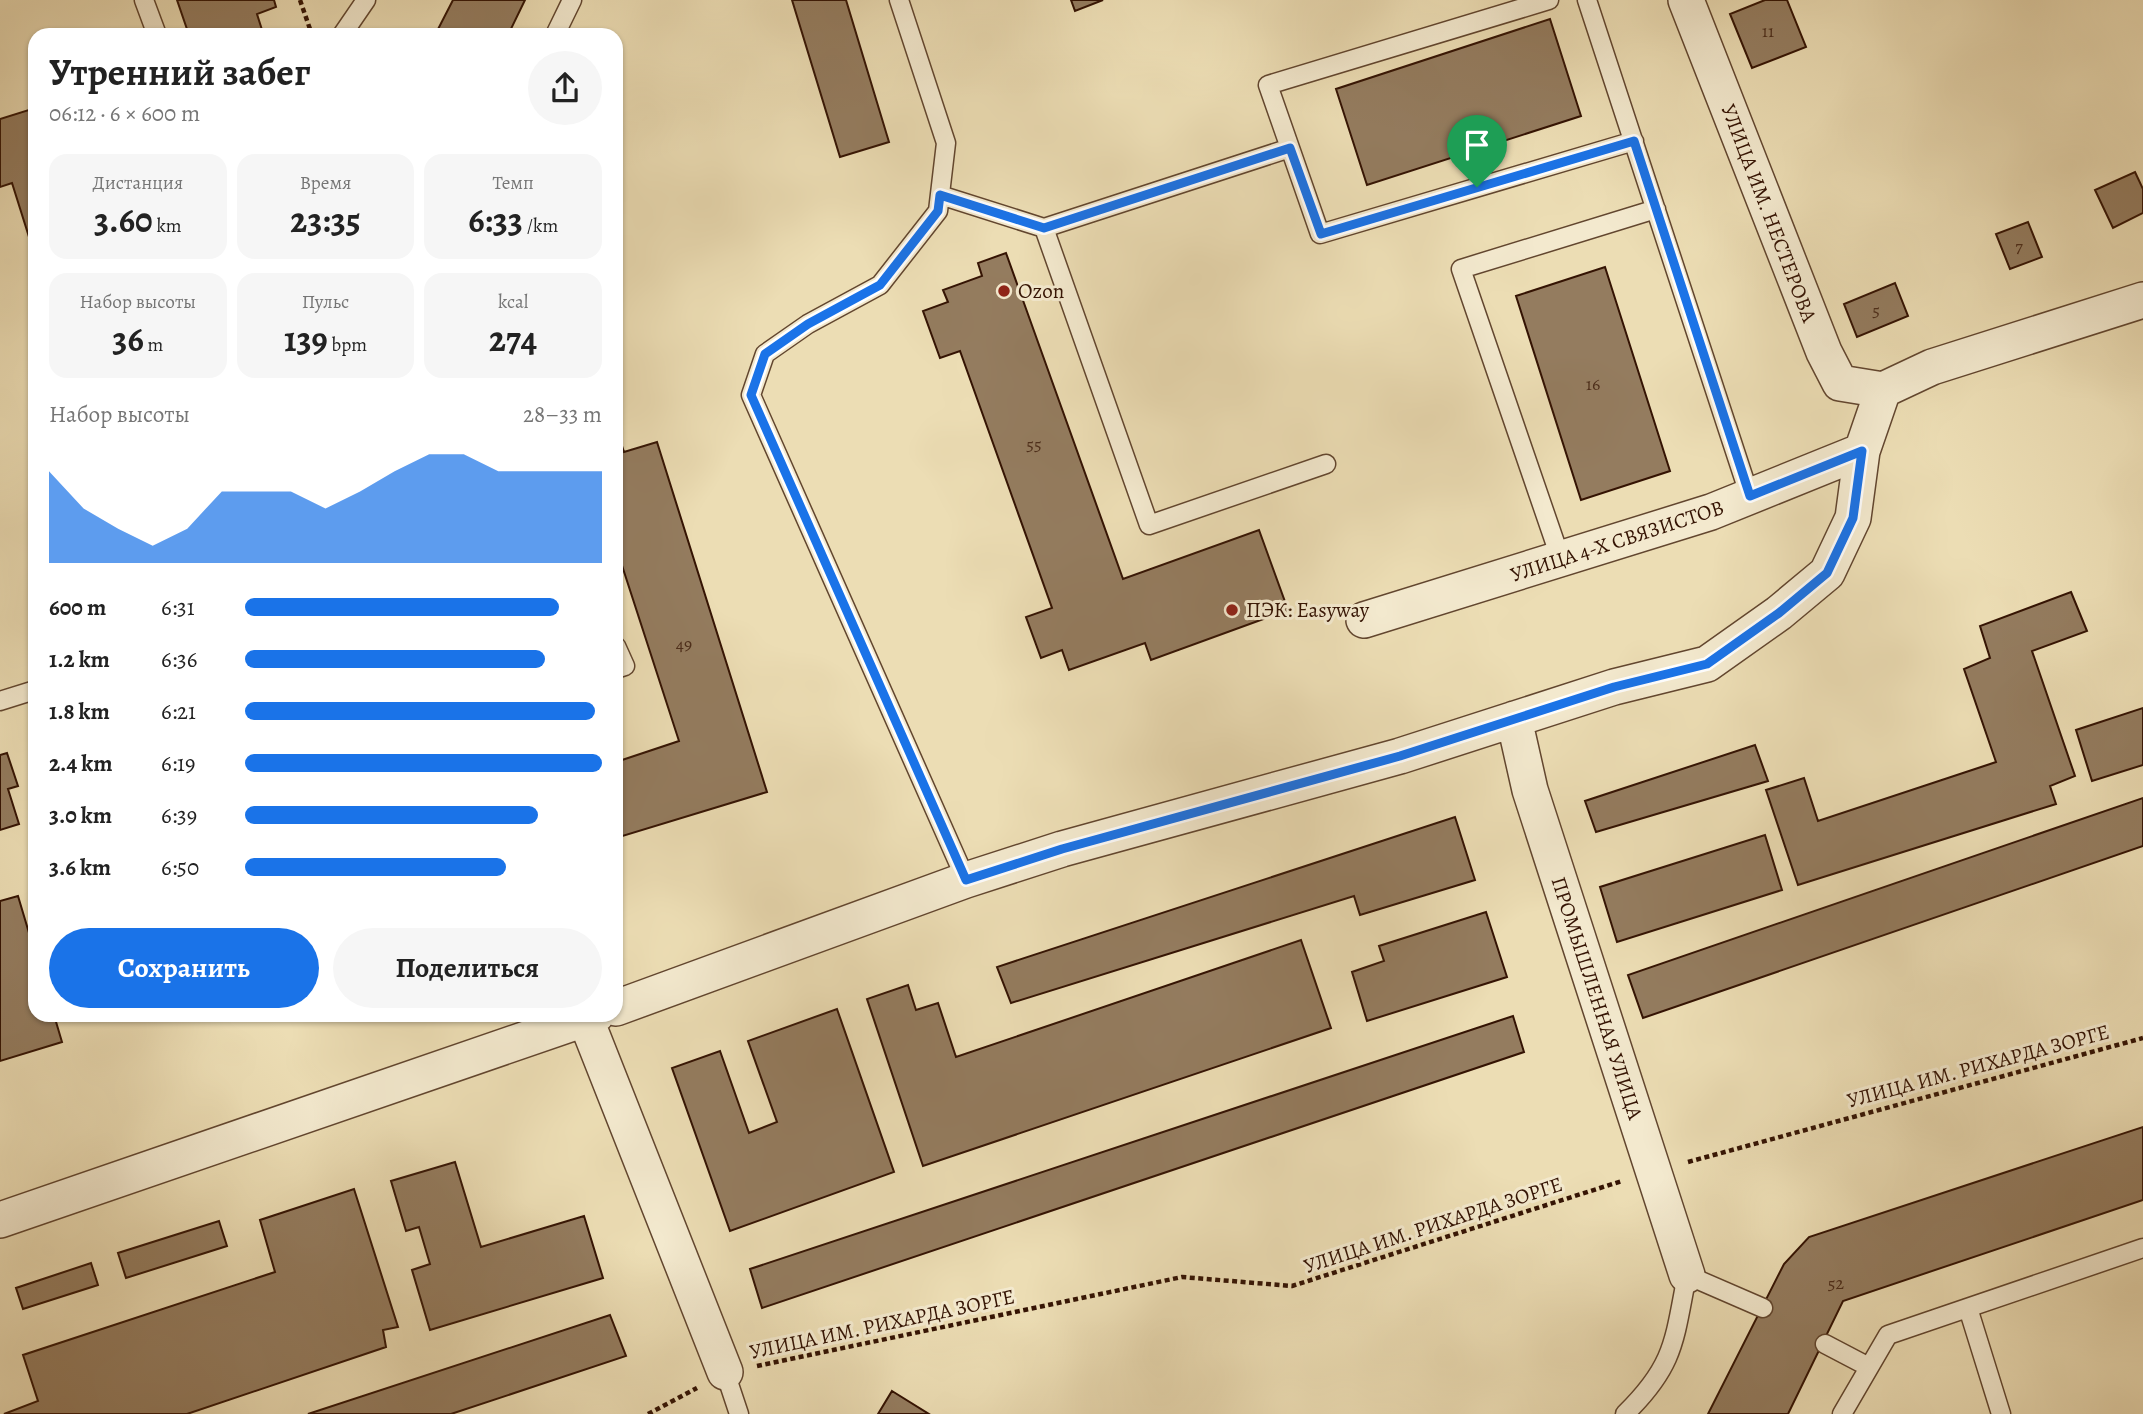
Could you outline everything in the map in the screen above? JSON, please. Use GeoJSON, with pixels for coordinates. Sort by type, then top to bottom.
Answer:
{"type":"FeatureCollection","features":[{"type":"Feature","properties":{"kind":"street","name":"УЛИЦА ИМ. НЕСТЕРОВА"},"geometry":{"type":"LineString","coordinates":[[1686,0],[1824,352],[1840,383],[1883,390]]}},
{"type":"Feature","properties":{"kind":"street"},"geometry":{"type":"LineString","coordinates":[[623,1004],[966,880],[1062,849],[1400,756],[1614,687],[1707,664],[1779,613],[1827,573],[1853,518],[1862,451],[1883,390],[1932,368],[2143,300]]}},
{"type":"Feature","properties":{"kind":"street","name":"УЛИЦА 4-Х СВЯЗИСТОВ"},"geometry":{"type":"LineString","coordinates":[[1364,620],[1711,512],[1862,451]]}},
{"type":"Feature","properties":{"kind":"street","name":"ПРОМЫШЛЕННАЯ УЛИЦА"},"geometry":{"type":"LineString","coordinates":[[1514,719],[1530,790],[1687,1275]]}},
{"type":"Feature","properties":{"kind":"street"},"geometry":{"type":"LineString","coordinates":[[0,1220],[572,1022]]}},
{"type":"Feature","properties":{"kind":"street"},"geometry":{"type":"LineString","coordinates":[[598,1022],[725,1372]]}},
{"type":"Feature","properties":{"kind":"lane"},"geometry":{"type":"LineString","coordinates":[[144,0],[154,28]]}},
{"type":"Feature","properties":{"kind":"lane"},"geometry":{"type":"LineString","coordinates":[[347,28],[366,0]]}},
{"type":"Feature","properties":{"kind":"lane"},"geometry":{"type":"LineString","coordinates":[[558,28],[572,0]]}},
{"type":"Feature","properties":{"kind":"lane"},"geometry":{"type":"LineString","coordinates":[[899,0],[946,143],[938,211],[880,285],[808,324],[765,354],[751,395],[966,880]]}},
{"type":"Feature","properties":{"kind":"lane"},"geometry":{"type":"LineString","coordinates":[[1549,0],[1268,85],[1321,234],[1634,141]]}},
{"type":"Feature","properties":{"kind":"lane"},"geometry":{"type":"LineString","coordinates":[[1587,0],[1750,496]]}},
{"type":"Feature","properties":{"kind":"lane"},"geometry":{"type":"LineString","coordinates":[[940,195],[1044,228],[1290,148]]}},
{"type":"Feature","properties":{"kind":"lane"},"geometry":{"type":"LineString","coordinates":[[1561,560],[1461,269],[1656,209]]}},
{"type":"Feature","properties":{"kind":"lane"},"geometry":{"type":"LineString","coordinates":[[1044,228],[1149,525],[1326,464]]}},
{"type":"Feature","properties":{"kind":"lane"},"geometry":{"type":"LineString","coordinates":[[0,701],[28,692]]}},
{"type":"Feature","properties":{"kind":"lane"},"geometry":{"type":"LineString","coordinates":[[1842,1414],[1867,1366],[1888,1335],[2143,1248]]}},
{"type":"Feature","properties":{"kind":"lane"},"geometry":{"type":"LineString","coordinates":[[1625,1414],[1659,1378],[1672,1350],[1687,1275],[1763,1308]]}},
{"type":"Feature","properties":{"kind":"lane"},"geometry":{"type":"LineString","coordinates":[[1968,1308],[2001,1414]]}},
{"type":"Feature","properties":{"kind":"lane"},"geometry":{"type":"LineString","coordinates":[[1825,1344],[1867,1366]]}},
{"type":"Feature","properties":{"kind":"lane"},"geometry":{"type":"LineString","coordinates":[[725,1372],[739,1414]]}},
{"type":"Feature","properties":{"kind":"path"},"geometry":{"type":"LineString","coordinates":[[300,0],[310,28]]}},
{"type":"Feature","properties":{"kind":"path","name":"УЛИЦА ИМ. РИХАРДА ЗОРГЕ"},"geometry":{"type":"LineString","coordinates":[[648,1414],[725,1372],[1182,1277],[1292,1286],[1652,1172],[2143,1038]]}},
{"type":"Feature","properties":{"kind":"building"},"geometry":{"type":"Polygon","coordinates":[[[177,0],[274,0],[276,7],[257,14],[261,28],[187,28],[177,0]]]}},
{"type":"Feature","properties":{"kind":"building"},"geometry":{"type":"Polygon","coordinates":[[[453,0],[525,0],[511,28],[439,28],[453,0]]]}},
{"type":"Feature","properties":{"kind":"building"},"geometry":{"type":"Polygon","coordinates":[[[792,0],[846,0],[889,142],[840,157],[792,0]]]}},
{"type":"Feature","properties":{"kind":"building"},"geometry":{"type":"Polygon","coordinates":[[[1071,0],[1103,0],[1075,11],[1071,0]]]}},
{"type":"Feature","properties":{"kind":"building"},"geometry":{"type":"Polygon","coordinates":[[[1765,0],[1787,0],[1806,47],[1752,68],[1730,14],[1765,0]]]}},
{"type":"Feature","properties":{"kind":"building"},"geometry":{"type":"Polygon","coordinates":[[[1550,19],[1581,116],[1367,185],[1336,89],[1550,19]]]}},
{"type":"Feature","properties":{"kind":"building"},"geometry":{"type":"Polygon","coordinates":[[[28,110],[28,234],[12,183],[0,187],[0,119],[28,110]]]}},
{"type":"Feature","properties":{"kind":"building"},"geometry":{"type":"Polygon","coordinates":[[[2135,172],[2143,189],[2143,213],[2113,228],[2095,190],[2135,172]]]}},
{"type":"Feature","properties":{"kind":"building"},"geometry":{"type":"Polygon","coordinates":[[[2028,222],[2042,257],[2010,269],[1996,234],[2028,222]]]}},
{"type":"Feature","properties":{"kind":"building"},"geometry":{"type":"Polygon","coordinates":[[[1006,253],[1123,579],[1259,530],[1288,610],[1151,660],[1145,643],[1069,670],[1062,650],[1041,658],[1026,617],[1052,608],[960,351],[940,358],[923,311],[948,302],[943,290],[982,276],[978,263],[1006,253]]]}},
{"type":"Feature","properties":{"kind":"building"},"geometry":{"type":"Polygon","coordinates":[[[1605,267],[1670,471],[1581,500],[1516,296],[1605,267]]]}},
{"type":"Feature","properties":{"kind":"building"},"geometry":{"type":"Polygon","coordinates":[[[1895,283],[1908,316],[1857,337],[1844,304],[1895,283]]]}},
{"type":"Feature","properties":{"kind":"building"},"geometry":{"type":"Polygon","coordinates":[[[657,442],[767,792],[623,836],[623,760],[679,741],[623,569],[623,449],[624,452],[657,442]]]}},
{"type":"Feature","properties":{"kind":"building"},"geometry":{"type":"Polygon","coordinates":[[[2071,592],[2087,631],[2032,651],[2075,776],[2050,786],[2056,804],[1798,885],[1766,790],[1804,778],[1818,821],[1996,762],[1964,669],[1990,658],[1980,626],[2071,592]]]}},
{"type":"Feature","properties":{"kind":"building"},"geometry":{"type":"Polygon","coordinates":[[[2143,708],[2143,765],[2092,781],[2076,730],[2143,708]]]}},
{"type":"Feature","properties":{"kind":"building"},"geometry":{"type":"Polygon","coordinates":[[[1755,745],[1768,781],[1596,832],[1585,801],[1755,745]]]}},
{"type":"Feature","properties":{"kind":"building"},"geometry":{"type":"Polygon","coordinates":[[[7,753],[18,786],[8,789],[19,824],[0,830],[0,755],[7,753]]]}},
{"type":"Feature","properties":{"kind":"building"},"geometry":{"type":"Polygon","coordinates":[[[2143,798],[2143,846],[1643,1018],[1628,975],[2143,798]]]}},
{"type":"Feature","properties":{"kind":"building"},"geometry":{"type":"Polygon","coordinates":[[[1455,817],[1475,880],[1360,915],[1354,896],[1011,1003],[997,967],[1455,817]]]}},
{"type":"Feature","properties":{"kind":"building"},"geometry":{"type":"Polygon","coordinates":[[[1765,835],[1782,890],[1617,942],[1600,887],[1765,835]]]}},
{"type":"Feature","properties":{"kind":"building"},"geometry":{"type":"Polygon","coordinates":[[[18,896],[28,930],[28,1022],[56,1022],[62,1042],[0,1061],[0,901],[18,896]]]}},
{"type":"Feature","properties":{"kind":"building"},"geometry":{"type":"Polygon","coordinates":[[[1486,912],[1507,977],[1367,1021],[1352,972],[1384,961],[1379,946],[1486,912]]]}},
{"type":"Feature","properties":{"kind":"building"},"geometry":{"type":"Polygon","coordinates":[[[1301,940],[1331,1028],[923,1166],[867,999],[908,985],[916,1010],[938,1003],[956,1057],[1301,940]]]}},
{"type":"Feature","properties":{"kind":"building"},"geometry":{"type":"Polygon","coordinates":[[[837,1009],[894,1172],[730,1231],[672,1068],[720,1051],[749,1133],[777,1122],[748,1041],[837,1009]]]}},
{"type":"Feature","properties":{"kind":"building"},"geometry":{"type":"Polygon","coordinates":[[[1513,1016],[1524,1052],[762,1308],[750,1269],[1513,1016]]]}},
{"type":"Feature","properties":{"kind":"building"},"geometry":{"type":"Polygon","coordinates":[[[2143,1127],[2143,1200],[1843,1301],[1788,1414],[1708,1414],[1784,1264],[1809,1237],[2143,1127]]]}},
{"type":"Feature","properties":{"kind":"building"},"geometry":{"type":"Polygon","coordinates":[[[455,1162],[481,1247],[584,1216],[603,1278],[430,1330],[412,1270],[430,1264],[419,1227],[406,1231],[391,1181],[455,1162]]]}},
{"type":"Feature","properties":{"kind":"building"},"geometry":{"type":"Polygon","coordinates":[[[354,1189],[398,1327],[383,1330],[386,1347],[187,1414],[4,1414],[38,1401],[23,1355],[275,1272],[260,1220],[354,1189]]]}},
{"type":"Feature","properties":{"kind":"building"},"geometry":{"type":"Polygon","coordinates":[[[219,1221],[227,1246],[126,1278],[118,1253],[219,1221]]]}},
{"type":"Feature","properties":{"kind":"building"},"geometry":{"type":"Polygon","coordinates":[[[91,1263],[98,1285],[23,1309],[16,1288],[91,1263]]]}},
{"type":"Feature","properties":{"kind":"building"},"geometry":{"type":"Polygon","coordinates":[[[610,1315],[626,1356],[451,1414],[308,1414],[610,1315]]]}},
{"type":"Feature","properties":{"kind":"building"},"geometry":{"type":"Polygon","coordinates":[[[892,1391],[929,1414],[878,1414],[892,1391]]]}},
{"type":"Feature","properties":{"kind":"place","name":"Ozon"},"geometry":{"type":"Point","coordinates":[1004,291]}},
{"type":"Feature","properties":{"kind":"place","name":"ПЭК: Easyway"},"geometry":{"type":"Point","coordinates":[1232,610]}},
{"type":"Feature","properties":{"kind":"route"},"geometry":{"type":"LineString","coordinates":[[1634,141],[1750,496],[1862,451],[1853,518],[1827,573],[1779,613],[1707,664],[1614,687],[1400,756],[1062,849],[966,880],[751,395],[765,354],[808,324],[880,285],[938,211],[940,195],[1044,228],[1290,148],[1321,234],[1477,187],[1634,141]]}}]}
